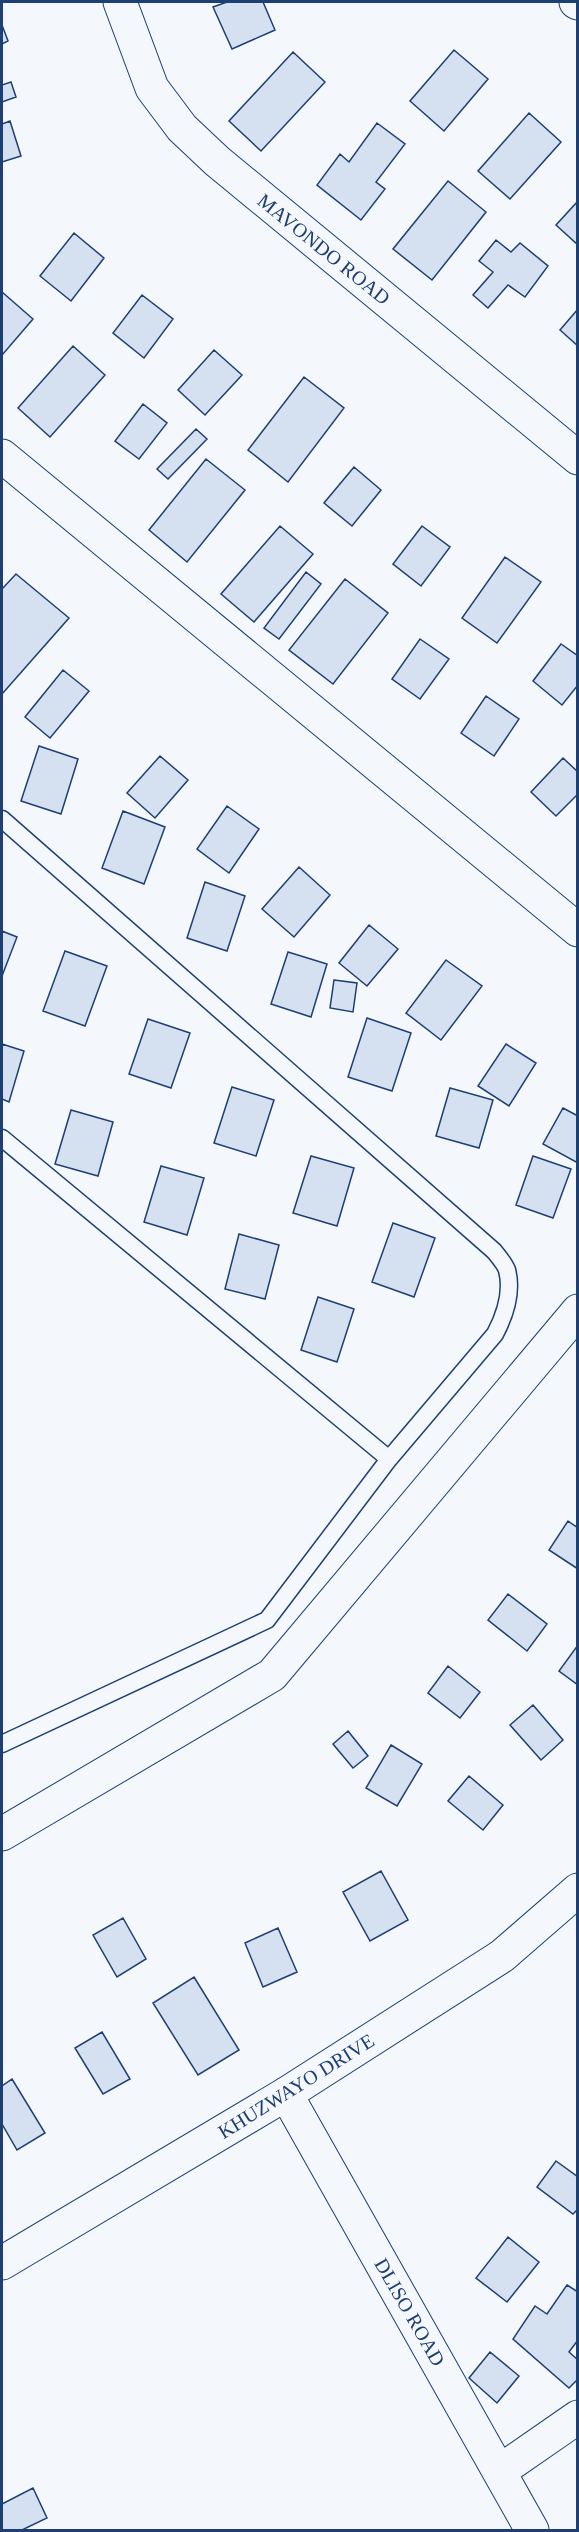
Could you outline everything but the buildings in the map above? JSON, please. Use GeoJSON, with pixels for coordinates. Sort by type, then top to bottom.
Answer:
{"type":"FeatureCollection","features":[{"type":"Feature","properties":{"kind":"street","name":"MAVONDO ROAD"},"geometry":{"type":"LineString","coordinates":[[120,2],[153,88],[182,128],[217,161],[578,458]]}},
{"type":"Feature","properties":{"kind":"street"},"geometry":{"type":"LineString","coordinates":[[2,456],[578,930]]}},
{"type":"Feature","properties":{"kind":"street"},"geometry":{"type":"LineString","coordinates":[[2,1834],[272,1676],[578,1311]]}},
{"type":"Feature","properties":{"kind":"street","name":"KHUZWAYO DRIVE"},"geometry":{"type":"LineString","coordinates":[[3,2258],[286,2094],[502,1956],[578,1890]]}},
{"type":"Feature","properties":{"kind":"street","name":"DLISO ROAD"},"geometry":{"type":"LineString","coordinates":[[286,2094],[532,2530]]}},
{"type":"Feature","properties":{"kind":"street"},"geometry":{"type":"LineString","coordinates":[[500,2471],[578,2417]]}},
{"type":"Feature","properties":{"kind":"lane"},"geometry":{"type":"LineString","coordinates":[[2,819],[494,1251],[507,1269],[506,1314],[495,1334],[389,1459],[267,1620],[2,1744]]}},
{"type":"Feature","properties":{"kind":"lane"},"geometry":{"type":"LineString","coordinates":[[2,1138],[389,1459]]}}]}
